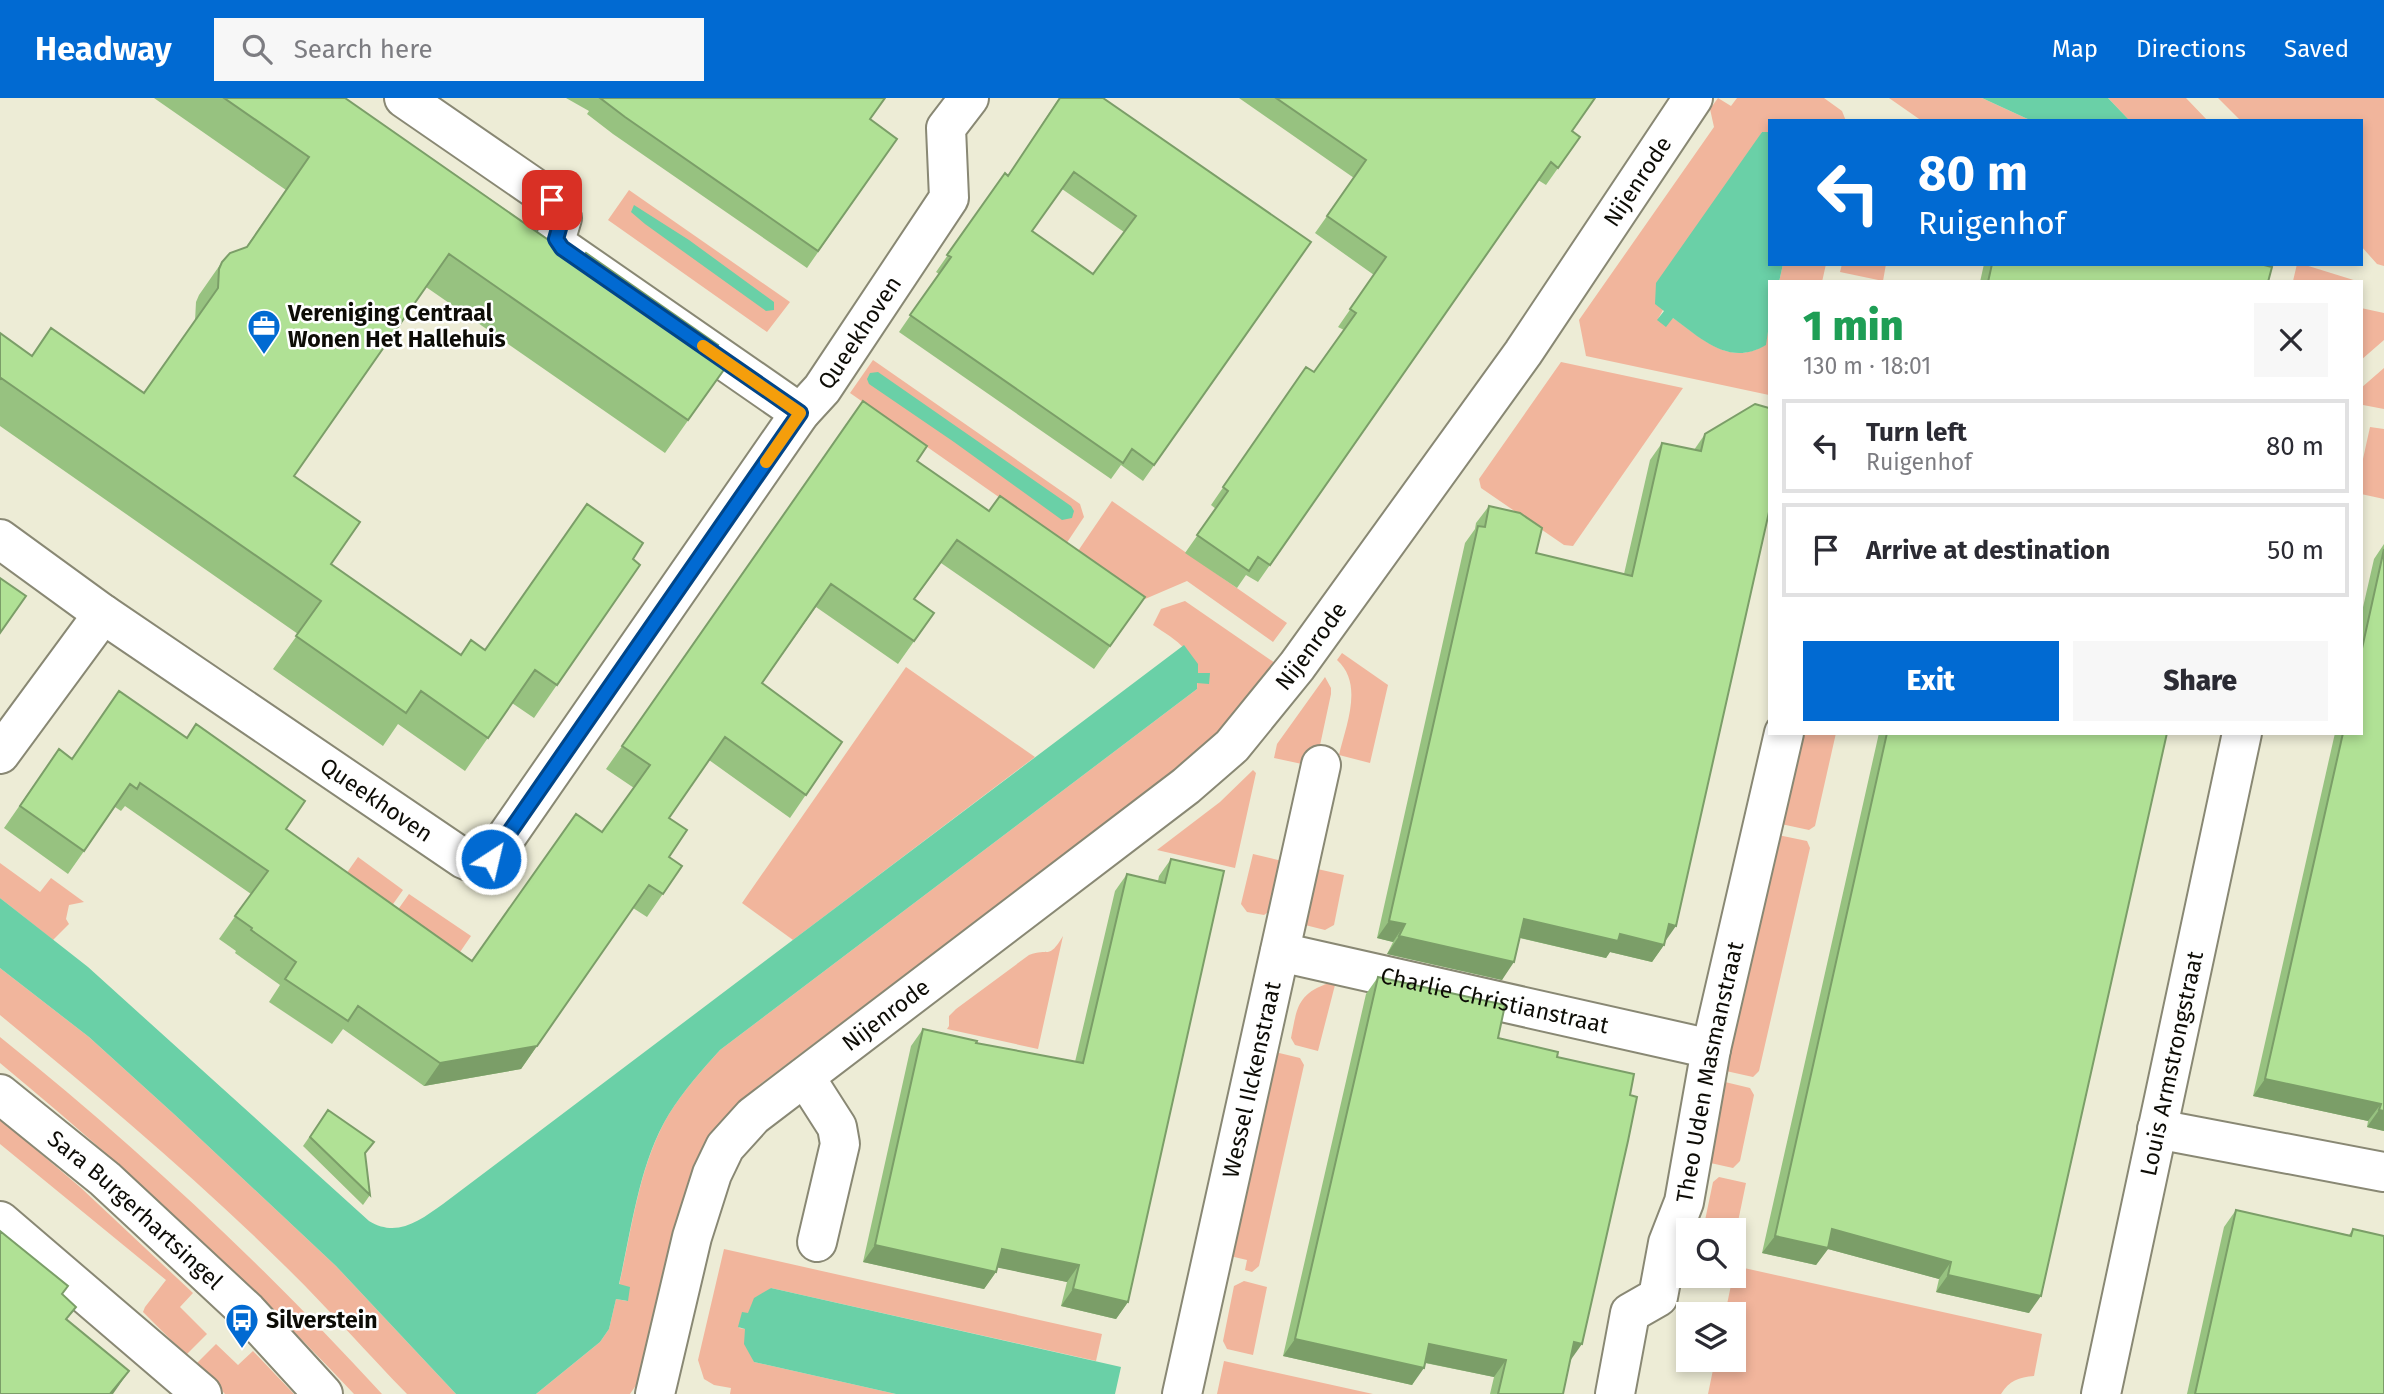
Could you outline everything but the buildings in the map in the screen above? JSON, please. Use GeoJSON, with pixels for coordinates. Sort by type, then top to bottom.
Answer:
{"type":"FeatureCollection","features":[{"type":"Feature","properties":{"kind":"street"},"geometry":{"type":"LineString","coordinates":[[404,98],[552,200],[562,218],[556,239],[562,248],[800,413]]}},
{"type":"Feature","properties":{"kind":"street","name":"Queekhoven"},"geometry":{"type":"LineString","coordinates":[[0,539],[103,614],[464,859],[478,865],[491,859],[800,413],[822,389],[949,198],[946,128],[969,98]]}},
{"type":"Feature","properties":{"kind":"street","name":"Nijenrode"},"geometry":{"type":"LineString","coordinates":[[655,1394],[692,1237],[712,1174],[725,1147],[754,1116],[1186,786],[1231,746],[1297,666],[1434,480],[1523,353],[1693,98]]}},
{"type":"Feature","properties":{"kind":"street"},"geometry":{"type":"LineString","coordinates":[[0,754],[103,614]]}},
{"type":"Feature","properties":{"kind":"street","name":"Theo Uden Masmanstraat"},"geometry":{"type":"LineString","coordinates":[[1615,1394],[1630,1313],[1658,1297],[1668,1243],[1684,1202],[1711,1049],[1784,735]]}},
{"type":"Feature","properties":{"kind":"street","name":"Louis Armstrongstraat"},"geometry":{"type":"LineString","coordinates":[[2101,1394],[2242,735]]}},
{"type":"Feature","properties":{"kind":"street","name":"Wessel Ilckenstraat"},"geometry":{"type":"LineString","coordinates":[[1182,1394],[1321,765]]}},
{"type":"Feature","properties":{"kind":"street","name":"Charlie Christianstraat"},"geometry":{"type":"LineString","coordinates":[[1280,952],[1711,1049]]}},
{"type":"Feature","properties":{"kind":"street"},"geometry":{"type":"LineString","coordinates":[[805,1077],[837,1127],[840,1144],[817,1242]]}},
{"type":"Feature","properties":{"kind":"street","name":"Sara Burgerhartsingel"},"geometry":{"type":"LineString","coordinates":[[0,1094],[105,1179],[247,1311],[323,1394]]}},
{"type":"Feature","properties":{"kind":"street"},"geometry":{"type":"LineString","coordinates":[[2157,1129],[2384,1172]]}},
{"type":"Feature","properties":{"kind":"street"},"geometry":{"type":"LineString","coordinates":[[0,1221],[193,1391]]}},
{"type":"Feature","properties":{"kind":"shaded area"},"geometry":{"type":"Polygon","coordinates":[[[1718,98],[1731,106],[1737,98],[1824,98],[1842,111],[1845,119],[1768,119],[1768,132],[1762,132],[1658,319],[1673,318],[1716,347],[1740,353],[1765,345],[1768,330],[1768,395],[1586,356],[1579,320],[1714,127],[1710,109],[1718,98]]]}},
{"type":"Feature","properties":{"kind":"shaded area"},"geometry":{"type":"Polygon","coordinates":[[[1889,98],[1982,98],[2028,119],[1919,119],[1889,98]]]}},
{"type":"Feature","properties":{"kind":"shaded area"},"geometry":{"type":"Polygon","coordinates":[[[1982,98],[2108,98],[2128,119],[2028,119],[1982,98]]]}},
{"type":"Feature","properties":{"kind":"shaded area"},"geometry":{"type":"Polygon","coordinates":[[[2108,98],[2186,98],[2206,119],[2128,119],[2108,98]]]}},
{"type":"Feature","properties":{"kind":"shaded area"},"geometry":{"type":"Polygon","coordinates":[[[2218,98],[2384,98],[2384,266],[2377,264],[2363,248],[2363,119],[2239,119],[2218,98]]]}},
{"type":"Feature","properties":{"kind":"shaded area"},"geometry":{"type":"Polygon","coordinates":[[[1762,132],[1768,132],[1768,266],[1783,266],[1779,280],[1768,280],[1766,345],[1753,351],[1728,352],[1705,342],[1673,318],[1666,327],[1657,320],[1664,311],[1655,304],[1656,283],[1762,132]]]}},
{"type":"Feature","properties":{"kind":"shaded area"},"geometry":{"type":"Polygon","coordinates":[[[629,190],[790,302],[767,332],[608,220],[629,190]]]}},
{"type":"Feature","properties":{"kind":"shaded area"},"geometry":{"type":"Polygon","coordinates":[[[634,205],[689,240],[774,302],[774,310],[766,311],[645,224],[631,212],[634,205]]]}},
{"type":"Feature","properties":{"kind":"shaded area"},"geometry":{"type":"Polygon","coordinates":[[[1783,266],[1826,266],[1822,280],[1779,280],[1783,266]]]}},
{"type":"Feature","properties":{"kind":"shaded area"},"geometry":{"type":"Polygon","coordinates":[[[1842,266],[1886,266],[1883,280],[1840,272],[1842,266]]]}},
{"type":"Feature","properties":{"kind":"shaded area"},"geometry":{"type":"Polygon","coordinates":[[[2297,266],[2308,266],[2354,280],[2293,280],[2297,266]]]}},
{"type":"Feature","properties":{"kind":"shaded area"},"geometry":{"type":"Polygon","coordinates":[[[2363,308],[2384,313],[2384,340],[2363,358],[2363,308]]]}},
{"type":"Feature","properties":{"kind":"shaded area"},"geometry":{"type":"Polygon","coordinates":[[[873,360],[1080,504],[1084,517],[1066,544],[850,393],[873,360]]]}},
{"type":"Feature","properties":{"kind":"shaded area"},"geometry":{"type":"Polygon","coordinates":[[[1561,362],[1683,388],[1573,546],[1564,545],[1481,488],[1479,479],[1561,362]]]}},
{"type":"Feature","properties":{"kind":"shaded area"},"geometry":{"type":"Polygon","coordinates":[[[2384,368],[2384,409],[2363,405],[2363,386],[2384,368]]]}},
{"type":"Feature","properties":{"kind":"shaded area"},"geometry":{"type":"Polygon","coordinates":[[[878,372],[1071,506],[1074,511],[1072,518],[1062,520],[869,384],[867,379],[870,373],[878,372]]]}},
{"type":"Feature","properties":{"kind":"shaded area"},"geometry":{"type":"Polygon","coordinates":[[[2370,427],[2384,429],[2384,499],[2363,494],[2363,459],[2370,427]]]}},
{"type":"Feature","properties":{"kind":"shaded area"},"geometry":{"type":"Polygon","coordinates":[[[1112,501],[1287,623],[1273,642],[1187,581],[1145,599],[1078,551],[1112,501]]]}},
{"type":"Feature","properties":{"kind":"shaded area"},"geometry":{"type":"Polygon","coordinates":[[[1185,601],[1275,663],[1220,730],[1193,757],[759,1085],[721,1124],[695,1170],[683,1199],[641,1378],[630,1394],[536,1394],[600,1342],[609,1329],[616,1299],[627,1301],[619,1285],[643,1175],[669,1114],[693,1080],[720,1050],[1197,689],[1195,666],[1191,657],[1179,643],[1153,625],[1161,609],[1185,601]]]}},
{"type":"Feature","properties":{"kind":"shaded area"},"geometry":{"type":"Polygon","coordinates":[[[1184,645],[1198,664],[1198,673],[1210,673],[1209,684],[1197,683],[1197,689],[720,1050],[700,1073],[669,1114],[650,1153],[643,1175],[619,1284],[630,1287],[628,1301],[616,1299],[609,1329],[600,1342],[536,1394],[456,1394],[336,1266],[175,1115],[89,1037],[0,968],[0,898],[88,967],[369,1221],[379,1226],[398,1228],[416,1221],[443,1204],[1184,645]]]}},
{"type":"Feature","properties":{"kind":"shaded area"},"geometry":{"type":"Polygon","coordinates":[[[1342,653],[1388,685],[1370,763],[1339,755],[1351,705],[1350,681],[1337,660],[1342,653]]]}},
{"type":"Feature","properties":{"kind":"shaded area"},"geometry":{"type":"Polygon","coordinates":[[[906,667],[1035,757],[793,940],[742,903],[906,667]]]}},
{"type":"Feature","properties":{"kind":"shaded area"},"geometry":{"type":"Polygon","coordinates":[[[1325,677],[1331,694],[1319,750],[1307,749],[1302,764],[1274,758],[1277,744],[1325,677]]]}},
{"type":"Feature","properties":{"kind":"shaded area"},"geometry":{"type":"Polygon","coordinates":[[[1801,735],[1836,735],[1815,826],[1809,830],[1781,824],[1801,735]]]}},
{"type":"Feature","properties":{"kind":"shaded area"},"geometry":{"type":"Polygon","coordinates":[[[1253,770],[1256,773],[1235,868],[1157,850],[1220,802],[1253,770]]]}},
{"type":"Feature","properties":{"kind":"shaded area"},"geometry":{"type":"Polygon","coordinates":[[[1778,835],[1807,841],[1810,848],[1759,1071],[1753,1077],[1726,1071],[1778,835]]]}},
{"type":"Feature","properties":{"kind":"shaded area"},"geometry":{"type":"Polygon","coordinates":[[[1253,854],[1282,861],[1271,910],[1264,915],[1247,912],[1241,904],[1253,854]]]}},
{"type":"Feature","properties":{"kind":"shaded area"},"geometry":{"type":"Polygon","coordinates":[[[358,857],[403,890],[386,914],[341,881],[358,857]]]}},
{"type":"Feature","properties":{"kind":"shaded area"},"geometry":{"type":"Polygon","coordinates":[[[0,863],[40,892],[51,878],[84,902],[69,905],[66,919],[69,924],[53,940],[0,898],[0,863]]]}},
{"type":"Feature","properties":{"kind":"shaded area"},"geometry":{"type":"Polygon","coordinates":[[[1313,868],[1344,875],[1334,925],[1325,930],[1305,925],[1313,868]]]}},
{"type":"Feature","properties":{"kind":"shaded area"},"geometry":{"type":"Polygon","coordinates":[[[409,894],[471,936],[458,955],[392,918],[409,894]]]}},
{"type":"Feature","properties":{"kind":"shaded area"},"geometry":{"type":"Polygon","coordinates":[[[1063,936],[1038,1049],[947,1029],[949,1016],[956,1009],[1029,955],[1051,951],[1063,936]]]}},
{"type":"Feature","properties":{"kind":"shaded area"},"geometry":{"type":"Polygon","coordinates":[[[0,968],[89,1037],[175,1115],[336,1266],[456,1394],[407,1394],[251,1233],[110,1107],[0,1015],[0,968]]]}},
{"type":"Feature","properties":{"kind":"shaded area"},"geometry":{"type":"Polygon","coordinates":[[[1329,983],[1335,985],[1318,1051],[1295,1045],[1291,1038],[1300,1003],[1310,992],[1329,983]]]}},
{"type":"Feature","properties":{"kind":"shaded area"},"geometry":{"type":"Polygon","coordinates":[[[0,1037],[51,1078],[198,1208],[292,1299],[382,1394],[354,1394],[182,1223],[0,1063],[0,1037]]]}},
{"type":"Feature","properties":{"kind":"shaded area"},"geometry":{"type":"Polygon","coordinates":[[[1275,1052],[1300,1058],[1304,1065],[1259,1266],[1252,1272],[1245,1270],[1247,1260],[1230,1256],[1275,1052]]]}},
{"type":"Feature","properties":{"kind":"shaded area"},"geometry":{"type":"Polygon","coordinates":[[[1725,1082],[1750,1088],[1754,1095],[1740,1161],[1733,1168],[1706,1162],[1725,1082]]]}},
{"type":"Feature","properties":{"kind":"shaded area"},"geometry":{"type":"Polygon","coordinates":[[[0,1119],[80,1187],[193,1293],[180,1307],[207,1334],[186,1355],[143,1312],[166,1280],[0,1144],[0,1119]]]}},
{"type":"Feature","properties":{"kind":"shaded area"},"geometry":{"type":"Polygon","coordinates":[[[1719,1177],[1746,1183],[1739,1218],[1706,1218],[1713,1182],[1719,1177]]]}},
{"type":"Feature","properties":{"kind":"shaded area"},"geometry":{"type":"Polygon","coordinates":[[[724,1249],[1102,1334],[1096,1361],[771,1288],[739,1328],[745,1329],[754,1362],[896,1394],[730,1394],[731,1388],[714,1385],[704,1379],[698,1360],[724,1249]]]}},
{"type":"Feature","properties":{"kind":"shaded area"},"geometry":{"type":"Polygon","coordinates":[[[1746,1268],[2042,1334],[2034,1376],[2015,1380],[2001,1394],[1708,1394],[1713,1372],[1746,1372],[1746,1302],[1728,1302],[1730,1288],[1746,1288],[1746,1268]]]}},
{"type":"Feature","properties":{"kind":"shaded area"},"geometry":{"type":"Polygon","coordinates":[[[1244,1281],[1267,1287],[1253,1355],[1227,1349],[1223,1341],[1234,1286],[1244,1281]]]}},
{"type":"Feature","properties":{"kind":"shaded area"},"geometry":{"type":"Polygon","coordinates":[[[771,1288],[1121,1367],[1115,1394],[896,1394],[754,1362],[744,1344],[745,1329],[738,1327],[742,1312],[748,1313],[754,1298],[771,1288]]]}},
{"type":"Feature","properties":{"kind":"shaded area"},"geometry":{"type":"Polygon","coordinates":[[[216,1344],[238,1365],[253,1351],[294,1394],[225,1394],[196,1364],[216,1344]]]}},
{"type":"Feature","properties":{"kind":"shaded area"},"geometry":{"type":"Polygon","coordinates":[[[1224,1361],[1373,1394],[1217,1394],[1224,1361]]]}},
{"type":"Feature","properties":{"kind":"slow traffic"},"geometry":{"type":"LineString","coordinates":[[703,346],[800,413],[766,462]]}},
{"type":"Feature","properties":{"kind":"place","name":"Vereniging Centraal Wonen Het Hallehuis"},"geometry":{"type":"Point","coordinates":[264,356]}},
{"type":"Feature","properties":{"kind":"place","name":"Silverstein"},"geometry":{"type":"Point","coordinates":[242,1350]}},
{"type":"Feature","properties":{"kind":"route"},"geometry":{"type":"LineString","coordinates":[[491,859],[800,413],[562,248],[556,239],[562,218],[552,200]]}}]}
